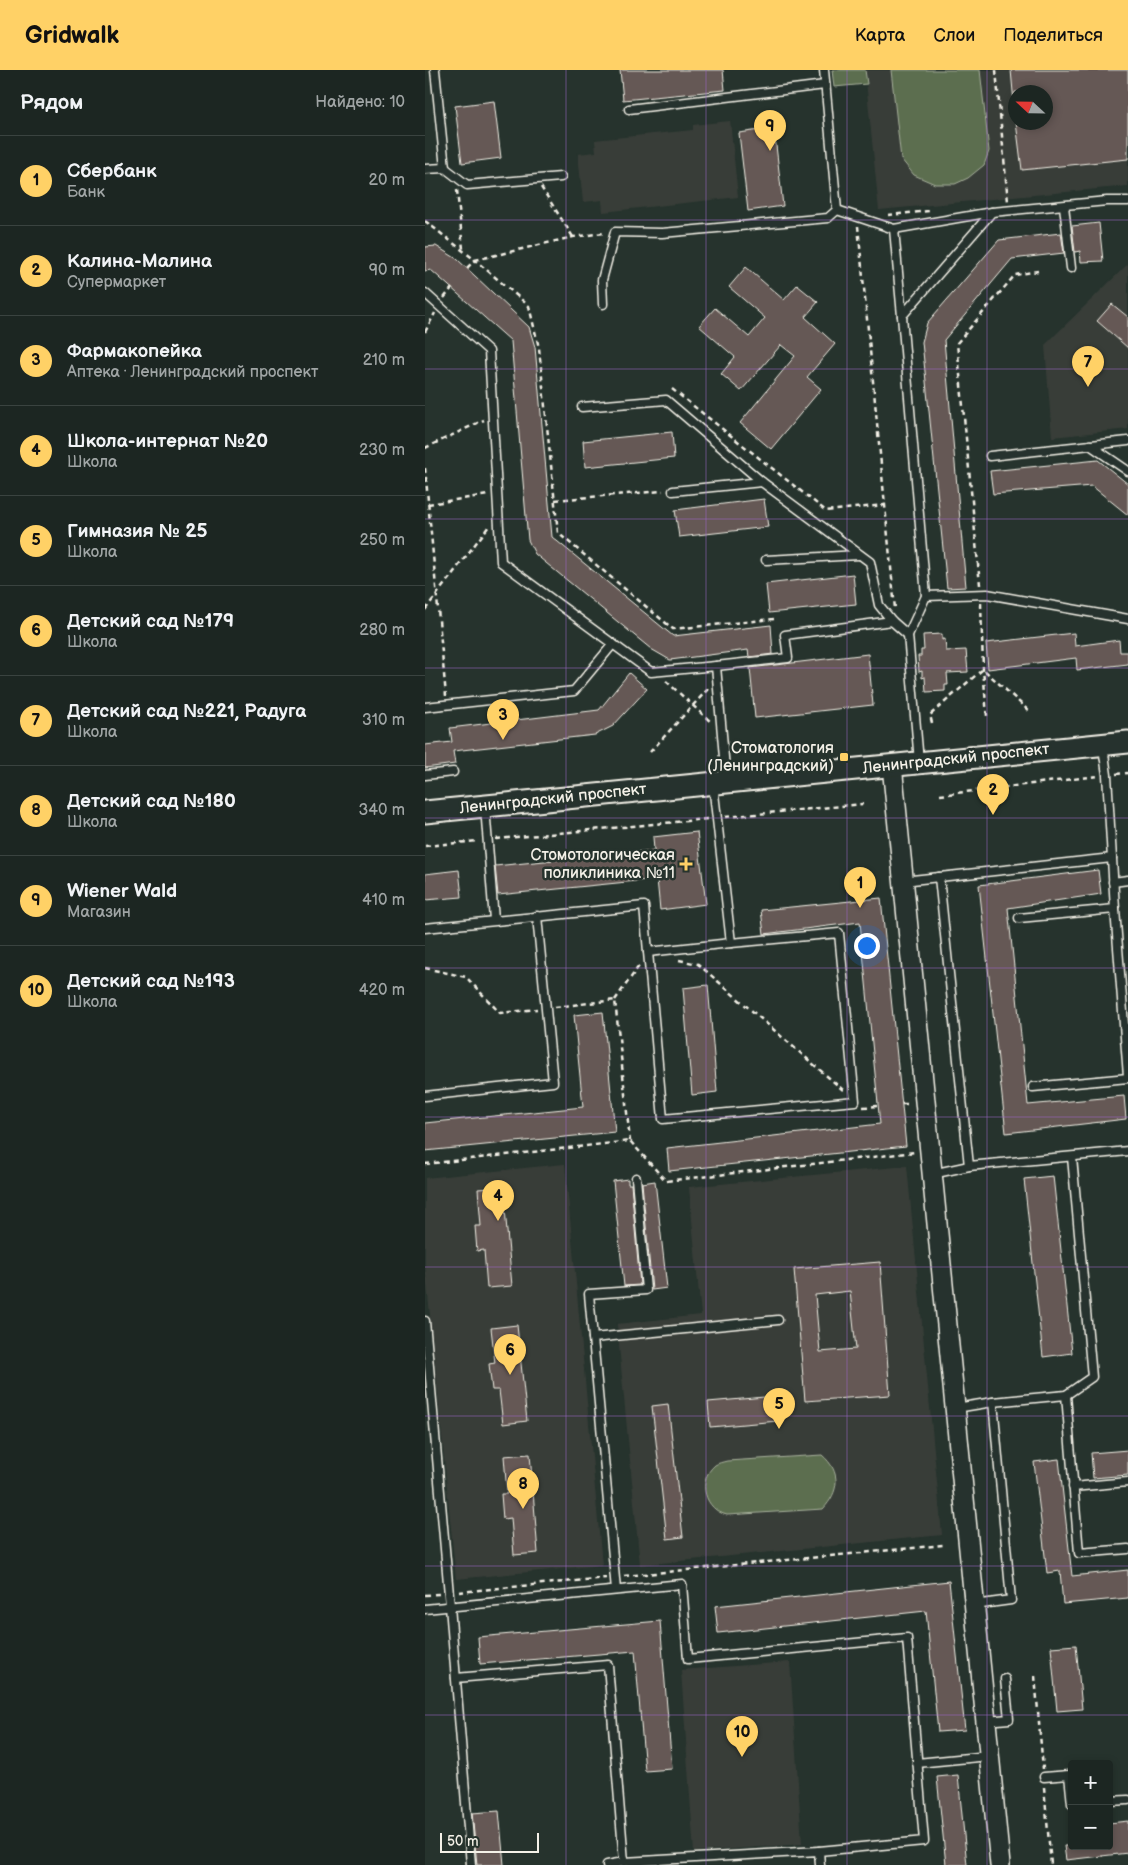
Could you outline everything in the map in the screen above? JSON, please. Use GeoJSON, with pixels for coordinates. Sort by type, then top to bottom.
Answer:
{"type":"FeatureCollection","features":[{"type":"Feature","properties":{"kind":"main road","name":"Ленинградский проспект"},"geometry":{"type":"LineString","coordinates":[[425,812],[1128,742]]}},
{"type":"Feature","properties":{"kind":"street"},"geometry":{"type":"LineString","coordinates":[[892,765],[1000,1865]]}},
{"type":"Feature","properties":{"kind":"lane"},"geometry":{"type":"LineString","coordinates":[[435,70],[445,168]]}},
{"type":"Feature","properties":{"kind":"lane"},"geometry":{"type":"LineString","coordinates":[[824,70],[837,210]]}},
{"type":"Feature","properties":{"kind":"lane"},"geometry":{"type":"LineString","coordinates":[[629,109],[825,85]]}},
{"type":"Feature","properties":{"kind":"lane"},"geometry":{"type":"LineString","coordinates":[[425,170],[445,168],[467,184],[561,177]]}},
{"type":"Feature","properties":{"kind":"lane"},"geometry":{"type":"LineString","coordinates":[[837,210],[894,229],[991,212],[1128,201]]}},
{"type":"Feature","properties":{"kind":"lane"},"geometry":{"type":"LineString","coordinates":[[1064,206],[1071,268]]}},
{"type":"Feature","properties":{"kind":"lane"},"geometry":{"type":"LineString","coordinates":[[603,304],[602,280],[615,232],[662,233],[828,218],[837,210]]}},
{"type":"Feature","properties":{"kind":"lane"},"geometry":{"type":"LineString","coordinates":[[902,316],[991,212]]}},
{"type":"Feature","properties":{"kind":"lane"},"geometry":{"type":"LineString","coordinates":[[894,229],[926,596],[908,635],[919,762]]}},
{"type":"Feature","properties":{"kind":"lane"},"geometry":{"type":"LineString","coordinates":[[425,293],[489,351],[501,562],[651,672],[788,658],[785,635],[894,623]]}},
{"type":"Feature","properties":{"kind":"lane"},"geometry":{"type":"LineString","coordinates":[[583,407],[667,400],[762,482],[869,562],[879,605],[894,623],[908,635]]}},
{"type":"Feature","properties":{"kind":"lane"},"geometry":{"type":"LineString","coordinates":[[990,456],[1128,441]]}},
{"type":"Feature","properties":{"kind":"lane"},"geometry":{"type":"LineString","coordinates":[[1090,445],[1128,471]]}},
{"type":"Feature","properties":{"kind":"lane"},"geometry":{"type":"LineString","coordinates":[[673,490],[762,482]]}},
{"type":"Feature","properties":{"kind":"lane"},"geometry":{"type":"LineString","coordinates":[[766,560],[859,555]]}},
{"type":"Feature","properties":{"kind":"lane"},"geometry":{"type":"LineString","coordinates":[[926,596],[981,595],[1128,619]]}},
{"type":"Feature","properties":{"kind":"lane"},"geometry":{"type":"LineString","coordinates":[[425,707],[574,691],[613,644]]}},
{"type":"Feature","properties":{"kind":"lane"},"geometry":{"type":"LineString","coordinates":[[715,666],[721,732],[719,818],[731,943]]}},
{"type":"Feature","properties":{"kind":"lane"},"geometry":{"type":"LineString","coordinates":[[1033,1087],[1128,1077],[1107,775],[1103,745]]}},
{"type":"Feature","properties":{"kind":"lane"},"geometry":{"type":"LineString","coordinates":[[425,775],[453,772]]}},
{"type":"Feature","properties":{"kind":"lane"},"geometry":{"type":"LineString","coordinates":[[485,806],[494,920]]}},
{"type":"Feature","properties":{"kind":"lane"},"geometry":{"type":"LineString","coordinates":[[903,881],[1112,858]]}},
{"type":"Feature","properties":{"kind":"lane"},"geometry":{"type":"LineString","coordinates":[[939,877],[969,1166]]}},
{"type":"Feature","properties":{"kind":"lane"},"geometry":{"type":"LineString","coordinates":[[1113,882],[1128,880]]}},
{"type":"Feature","properties":{"kind":"lane"},"geometry":{"type":"LineString","coordinates":[[425,928],[644,906],[648,952],[663,1119],[855,1101],[839,933],[648,952]]}},
{"type":"Feature","properties":{"kind":"lane"},"geometry":{"type":"LineString","coordinates":[[1019,918],[1115,909]]}},
{"type":"Feature","properties":{"kind":"lane"},"geometry":{"type":"LineString","coordinates":[[425,1096],[553,1082],[537,916]]}},
{"type":"Feature","properties":{"kind":"lane"},"geometry":{"type":"LineString","coordinates":[[932,1174],[969,1166],[1128,1151]]}},
{"type":"Feature","properties":{"kind":"lane"},"geometry":{"type":"LineString","coordinates":[[955,1408],[993,1402],[1066,1395],[1092,1377],[1073,1157]]}},
{"type":"Feature","properties":{"kind":"lane"},"geometry":{"type":"LineString","coordinates":[[616,1590],[589,1294],[646,1290],[636,1178]]}},
{"type":"Feature","properties":{"kind":"lane"},"geometry":{"type":"LineString","coordinates":[[593,1338],[779,1320]]}},
{"type":"Feature","properties":{"kind":"lane"},"geometry":{"type":"LineString","coordinates":[[425,1321],[471,1865]]}},
{"type":"Feature","properties":{"kind":"lane"},"geometry":{"type":"LineString","coordinates":[[1066,1395],[1079,1553],[1128,1549]]}},
{"type":"Feature","properties":{"kind":"lane"},"geometry":{"type":"LineString","coordinates":[[975,1604],[1011,1600],[993,1402]]}},
{"type":"Feature","properties":{"kind":"lane"},"geometry":{"type":"LineString","coordinates":[[1073,1488],[1128,1482]]}},
{"type":"Feature","properties":{"kind":"lane"},"geometry":{"type":"LineString","coordinates":[[425,1609],[682,1584],[688,1659],[907,1638],[924,1841],[819,1851],[624,1862],[607,1865]]}},
{"type":"Feature","properties":{"kind":"lane"},"geometry":{"type":"LineString","coordinates":[[455,1678],[608,1665],[624,1862]]}},
{"type":"Feature","properties":{"kind":"lane"},"geometry":{"type":"LineString","coordinates":[[986,1721],[1009,1719],[1005,1679]]}},
{"type":"Feature","properties":{"kind":"lane"},"geometry":{"type":"LineString","coordinates":[[917,1763],[989,1756]]}},
{"type":"Feature","properties":{"kind":"lane"},"geometry":{"type":"LineString","coordinates":[[1043,1777],[1068,1775]]}},
{"type":"Feature","properties":{"kind":"lane"},"geometry":{"type":"LineString","coordinates":[[1113,1801],[1128,1800]]}},
{"type":"Feature","properties":{"kind":"lane"},"geometry":{"type":"LineString","coordinates":[[819,1851],[820,1865]]}},
{"type":"Feature","properties":{"kind":"path"},"geometry":{"type":"LineString","coordinates":[[996,70],[1009,211]]}},
{"type":"Feature","properties":{"kind":"path"},"geometry":{"type":"LineString","coordinates":[[455,176],[463,250]]}},
{"type":"Feature","properties":{"kind":"path"},"geometry":{"type":"LineString","coordinates":[[536,179],[573,237]]}},
{"type":"Feature","properties":{"kind":"path"},"geometry":{"type":"LineString","coordinates":[[857,216],[885,505],[894,623]]}},
{"type":"Feature","properties":{"kind":"path"},"geometry":{"type":"LineString","coordinates":[[425,221],[463,250],[529,306],[539,348],[558,533],[673,629],[774,619]]}},
{"type":"Feature","properties":{"kind":"path"},"geometry":{"type":"LineString","coordinates":[[467,268],[475,260],[573,237],[615,232]]}},
{"type":"Feature","properties":{"kind":"path"},"geometry":{"type":"LineString","coordinates":[[987,716],[983,669],[981,595],[957,343],[1015,275],[1038,271]]}},
{"type":"Feature","properties":{"kind":"path"},"geometry":{"type":"LineString","coordinates":[[425,332],[439,306]]}},
{"type":"Feature","properties":{"kind":"path"},"geometry":{"type":"LineString","coordinates":[[672,390],[825,511],[885,505]]}},
{"type":"Feature","properties":{"kind":"path"},"geometry":{"type":"LineString","coordinates":[[425,448],[493,416]]}},
{"type":"Feature","properties":{"kind":"path"},"geometry":{"type":"LineString","coordinates":[[425,468],[447,704]]}},
{"type":"Feature","properties":{"kind":"path"},"geometry":{"type":"LineString","coordinates":[[555,500],[673,490]]}},
{"type":"Feature","properties":{"kind":"path"},"geometry":{"type":"LineString","coordinates":[[428,504],[497,494]]}},
{"type":"Feature","properties":{"kind":"path"},"geometry":{"type":"LineString","coordinates":[[425,610],[499,514]]}},
{"type":"Feature","properties":{"kind":"path"},"geometry":{"type":"LineString","coordinates":[[983,669],[1030,712]]}},
{"type":"Feature","properties":{"kind":"path"},"geometry":{"type":"LineString","coordinates":[[932,723],[930,715],[983,669]]}},
{"type":"Feature","properties":{"kind":"path"},"geometry":{"type":"LineString","coordinates":[[655,672],[721,732]]}},
{"type":"Feature","properties":{"kind":"path"},"geometry":{"type":"LineString","coordinates":[[650,752],[717,678]]}},
{"type":"Feature","properties":{"kind":"path"},"geometry":{"type":"LineString","coordinates":[[940,795],[1128,773]]}},
{"type":"Feature","properties":{"kind":"path"},"geometry":{"type":"LineString","coordinates":[[425,846],[863,804]]}},
{"type":"Feature","properties":{"kind":"path"},"geometry":{"type":"LineString","coordinates":[[648,952],[615,1000],[630,1141],[666,1181],[930,1151]]}},
{"type":"Feature","properties":{"kind":"path"},"geometry":{"type":"LineString","coordinates":[[673,958],[697,964],[863,1108],[878,1106]]}},
{"type":"Feature","properties":{"kind":"path"},"geometry":{"type":"LineString","coordinates":[[425,968],[466,977],[500,1013],[615,1000]]}},
{"type":"Feature","properties":{"kind":"path"},"geometry":{"type":"LineString","coordinates":[[425,1164],[630,1141]]}},
{"type":"Feature","properties":{"kind":"path"},"geometry":{"type":"LineString","coordinates":[[425,1595],[943,1544]]}},
{"type":"Feature","properties":{"kind":"shaded area"},"geometry":{"type":"Polygon","coordinates":[[[865,70],[1128,70],[1128,186],[879,210],[865,70]]]}},
{"type":"Feature","properties":{"kind":"shaded area"},"geometry":{"type":"Polygon","coordinates":[[[730,121],[738,197],[603,212],[602,200],[583,202],[578,154],[596,152],[595,140],[693,130],[693,125],[730,121]]]}},
{"type":"Feature","properties":{"kind":"shaded area"},"geometry":{"type":"Polygon","coordinates":[[[1128,264],[1128,429],[1052,437],[1045,345],[1128,264]]]}},
{"type":"Feature","properties":{"kind":"shaded area"},"geometry":{"type":"Polygon","coordinates":[[[565,1164],[602,1565],[456,1579],[425,1264],[425,1178],[565,1164]]]}},
{"type":"Feature","properties":{"kind":"shaded area"},"geometry":{"type":"Polygon","coordinates":[[[907,1166],[942,1535],[640,1565],[617,1324],[701,1315],[689,1187],[907,1166]]]}},
{"type":"Feature","properties":{"kind":"shaded area"},"geometry":{"type":"Polygon","coordinates":[[[790,1662],[802,1844],[694,1852],[681,1670],[790,1662]]]}},
{"type":"Feature","properties":{"kind":"green space"},"geometry":{"type":"Polygon","coordinates":[[[832,70],[865,70],[867,84],[834,87],[832,70]]]}},
{"type":"Feature","properties":{"kind":"green space"},"geometry":{"type":"Polygon","coordinates":[[[891,70],[980,70],[989,151],[984,165],[968,178],[955,184],[935,184],[914,175],[901,159],[891,70]]]}},
{"type":"Feature","properties":{"kind":"green space"},"geometry":{"type":"Polygon","coordinates":[[[822,1455],[833,1468],[836,1482],[832,1496],[823,1509],[727,1515],[713,1507],[706,1494],[706,1479],[709,1472],[719,1463],[822,1455]]]}},
{"type":"Feature","properties":{"kind":"building"},"geometry":{"type":"Polygon","coordinates":[[[620,70],[723,70],[725,90],[623,100],[620,70]]]}},
{"type":"Feature","properties":{"kind":"building"},"geometry":{"type":"Polygon","coordinates":[[[1011,70],[1128,70],[1128,159],[1022,170],[1017,130],[1053,130],[1053,85],[1012,85],[1011,70]]]}},
{"type":"Feature","properties":{"kind":"building"},"geometry":{"type":"Polygon","coordinates":[[[494,101],[501,158],[462,163],[455,106],[494,101]]]}},
{"type":"Feature","properties":{"kind":"building"},"geometry":{"type":"Polygon","coordinates":[[[774,128],[783,206],[748,211],[739,133],[774,128]]]}},
{"type":"Feature","properties":{"kind":"building"},"geometry":{"type":"Polygon","coordinates":[[[1099,223],[1103,261],[1081,262],[1080,251],[1075,252],[1072,226],[1099,223]]]}},
{"type":"Feature","properties":{"kind":"building"},"geometry":{"type":"Polygon","coordinates":[[[1061,233],[1064,253],[1012,259],[944,340],[966,587],[947,588],[922,342],[927,323],[999,240],[1061,233]]]}},
{"type":"Feature","properties":{"kind":"building"},"geometry":{"type":"Polygon","coordinates":[[[436,246],[457,259],[529,327],[535,347],[552,537],[673,636],[771,625],[773,654],[749,657],[748,650],[670,660],[651,649],[535,554],[528,540],[511,341],[431,270],[425,271],[425,247],[436,246]]]}},
{"type":"Feature","properties":{"kind":"building"},"geometry":{"type":"Polygon","coordinates":[[[746,267],[784,300],[797,285],[818,302],[805,317],[835,344],[807,377],[821,389],[771,449],[740,423],[795,356],[781,345],[741,391],[721,374],[735,357],[699,326],[715,308],[749,337],[765,318],[729,287],[746,267]]]}},
{"type":"Feature","properties":{"kind":"building"},"geometry":{"type":"Polygon","coordinates":[[[1112,304],[1128,317],[1128,348],[1097,321],[1112,304]]]}},
{"type":"Feature","properties":{"kind":"building"},"geometry":{"type":"Polygon","coordinates":[[[672,432],[674,458],[585,467],[583,441],[672,432]]]}},
{"type":"Feature","properties":{"kind":"building"},"geometry":{"type":"Polygon","coordinates":[[[1098,460],[1128,484],[1128,515],[1092,486],[993,494],[990,471],[1098,460]]]}},
{"type":"Feature","properties":{"kind":"building"},"geometry":{"type":"Polygon","coordinates":[[[764,499],[768,527],[679,537],[675,510],[764,499]]]}},
{"type":"Feature","properties":{"kind":"building"},"geometry":{"type":"Polygon","coordinates":[[[853,574],[856,604],[769,613],[766,584],[853,574]]]}},
{"type":"Feature","properties":{"kind":"building"},"geometry":{"type":"Polygon","coordinates":[[[1074,633],[1075,646],[1119,640],[1120,652],[1128,652],[1128,664],[1077,670],[1076,658],[988,669],[986,643],[1074,633]]]}},
{"type":"Feature","properties":{"kind":"building"},"geometry":{"type":"Polygon","coordinates":[[[942,634],[942,640],[945,639],[946,651],[966,650],[968,672],[947,673],[948,685],[945,685],[945,691],[926,692],[925,677],[922,678],[922,671],[919,672],[918,656],[921,656],[921,650],[924,650],[923,635],[942,634]]]}},
{"type":"Feature","properties":{"kind":"building"},"geometry":{"type":"Polygon","coordinates":[[[868,654],[873,705],[755,718],[750,668],[868,654]]]}},
{"type":"Feature","properties":{"kind":"building"},"geometry":{"type":"Polygon","coordinates":[[[629,673],[647,689],[613,726],[595,735],[453,751],[455,764],[425,768],[425,745],[452,742],[450,728],[599,710],[629,673]]]}},
{"type":"Feature","properties":{"kind":"building"},"geometry":{"type":"Polygon","coordinates":[[[697,832],[706,904],[660,910],[657,879],[498,895],[495,866],[654,850],[653,837],[697,832]]]}},
{"type":"Feature","properties":{"kind":"building"},"geometry":{"type":"Polygon","coordinates":[[[459,870],[462,897],[425,900],[425,874],[459,870]]]}},
{"type":"Feature","properties":{"kind":"building"},"geometry":{"type":"Polygon","coordinates":[[[1098,870],[1101,894],[1008,908],[1028,1105],[1124,1096],[1126,1119],[1006,1133],[979,885],[1098,870]]]}},
{"type":"Feature","properties":{"kind":"building"},"geometry":{"type":"Polygon","coordinates":[[[881,898],[906,1146],[669,1171],[667,1148],[880,1124],[860,922],[764,934],[761,910],[881,898]]]}},
{"type":"Feature","properties":{"kind":"building"},"geometry":{"type":"Polygon","coordinates":[[[708,985],[717,1092],[692,1095],[683,988],[708,985]]]}},
{"type":"Feature","properties":{"kind":"building"},"geometry":{"type":"Polygon","coordinates":[[[603,1012],[615,1132],[425,1151],[425,1123],[583,1107],[574,1015],[603,1012]]]}},
{"type":"Feature","properties":{"kind":"building"},"geometry":{"type":"Polygon","coordinates":[[[1053,1176],[1072,1353],[1043,1357],[1024,1179],[1053,1176]]]}},
{"type":"Feature","properties":{"kind":"building"},"geometry":{"type":"Polygon","coordinates":[[[628,1179],[628,1184],[631,1184],[640,1285],[624,1286],[613,1181],[628,1179]]]}},
{"type":"Feature","properties":{"kind":"building"},"geometry":{"type":"Polygon","coordinates":[[[655,1181],[667,1288],[652,1290],[642,1183],[655,1181]]]}},
{"type":"Feature","properties":{"kind":"building"},"geometry":{"type":"Polygon","coordinates":[[[503,1187],[512,1286],[487,1288],[484,1250],[477,1251],[475,1226],[481,1226],[478,1189],[503,1187]]]}},
{"type":"Feature","properties":{"kind":"building"},"geometry":{"type":"Polygon","coordinates":[[[880,1262],[890,1395],[805,1401],[794,1269],[880,1262]],[[850,1291],[815,1295],[820,1352],[856,1349],[850,1291]]]}},
{"type":"Feature","properties":{"kind":"building"},"geometry":{"type":"Polygon","coordinates":[[[517,1325],[527,1421],[503,1424],[499,1390],[492,1390],[489,1364],[495,1363],[491,1328],[517,1325]]]}},
{"type":"Feature","properties":{"kind":"building"},"geometry":{"type":"Polygon","coordinates":[[[776,1396],[778,1421],[710,1427],[708,1402],[776,1396]]]}},
{"type":"Feature","properties":{"kind":"building"},"geometry":{"type":"Polygon","coordinates":[[[668,1404],[683,1537],[667,1539],[652,1406],[668,1404]]]}},
{"type":"Feature","properties":{"kind":"building"},"geometry":{"type":"Polygon","coordinates":[[[1128,1450],[1128,1475],[1093,1478],[1091,1453],[1128,1450]]]}},
{"type":"Feature","properties":{"kind":"building"},"geometry":{"type":"Polygon","coordinates":[[[530,1454],[538,1553],[514,1555],[511,1518],[503,1519],[501,1494],[507,1494],[504,1456],[530,1454]]]}},
{"type":"Feature","properties":{"kind":"building"},"geometry":{"type":"Polygon","coordinates":[[[1059,1459],[1072,1576],[1128,1570],[1128,1598],[1063,1604],[1060,1571],[1047,1573],[1034,1462],[1059,1459]]]}},
{"type":"Feature","properties":{"kind":"building"},"geometry":{"type":"Polygon","coordinates":[[[949,1581],[965,1730],[938,1732],[926,1611],[718,1633],[715,1606],[949,1581]]]}},
{"type":"Feature","properties":{"kind":"building"},"geometry":{"type":"Polygon","coordinates":[[[660,1621],[672,1769],[645,1771],[635,1651],[480,1664],[478,1637],[660,1621]]]}},
{"type":"Feature","properties":{"kind":"building"},"geometry":{"type":"Polygon","coordinates":[[[1076,1645],[1082,1709],[1057,1711],[1051,1647],[1076,1645]]]}},
{"type":"Feature","properties":{"kind":"building"},"geometry":{"type":"Polygon","coordinates":[[[958,1775],[967,1865],[946,1865],[937,1777],[958,1775]]]}},
{"type":"Feature","properties":{"kind":"building"},"geometry":{"type":"Polygon","coordinates":[[[499,1811],[504,1865],[477,1865],[472,1813],[499,1811]]]}},
{"type":"Feature","properties":{"kind":"building"},"geometry":{"type":"Polygon","coordinates":[[[1128,1821],[1128,1853],[1066,1860],[1064,1846],[1068,1846],[1068,1850],[1113,1850],[1113,1823],[1128,1821]]]}},
{"type":"Feature","properties":{"kind":"place","name":"Wiener Wald"},"geometry":{"type":"Point","coordinates":[770,151]}},
{"type":"Feature","properties":{"kind":"place","name":"Детский сад №221, Радуга"},"geometry":{"type":"Point","coordinates":[1088,387]}},
{"type":"Feature","properties":{"kind":"place","name":"Фармакопейка"},"geometry":{"type":"Point","coordinates":[503,740]}},
{"type":"Feature","properties":{"kind":"place","name":"Стоматология (Ленинградский)"},"geometry":{"type":"Point","coordinates":[844,757]}},
{"type":"Feature","properties":{"kind":"place","name":"Калина-Малина"},"geometry":{"type":"Point","coordinates":[993,815]}},
{"type":"Feature","properties":{"kind":"place","name":"Стомотологическая поликлиника №11"},"geometry":{"type":"Point","coordinates":[686,864]}},
{"type":"Feature","properties":{"kind":"place","name":"Сбербанк"},"geometry":{"type":"Point","coordinates":[860,908]}},
{"type":"Feature","properties":{"kind":"place","name":"Школа-интернат №20"},"geometry":{"type":"Point","coordinates":[498,1221]}},
{"type":"Feature","properties":{"kind":"place","name":"Детский сад №179"},"geometry":{"type":"Point","coordinates":[510,1375]}},
{"type":"Feature","properties":{"kind":"place","name":"Гимназия № 25"},"geometry":{"type":"Point","coordinates":[779,1429]}},
{"type":"Feature","properties":{"kind":"place","name":"Детский сад №180"},"geometry":{"type":"Point","coordinates":[523,1509]}},
{"type":"Feature","properties":{"kind":"place","name":"Детский сад №193"},"geometry":{"type":"Point","coordinates":[742,1757]}}]}
